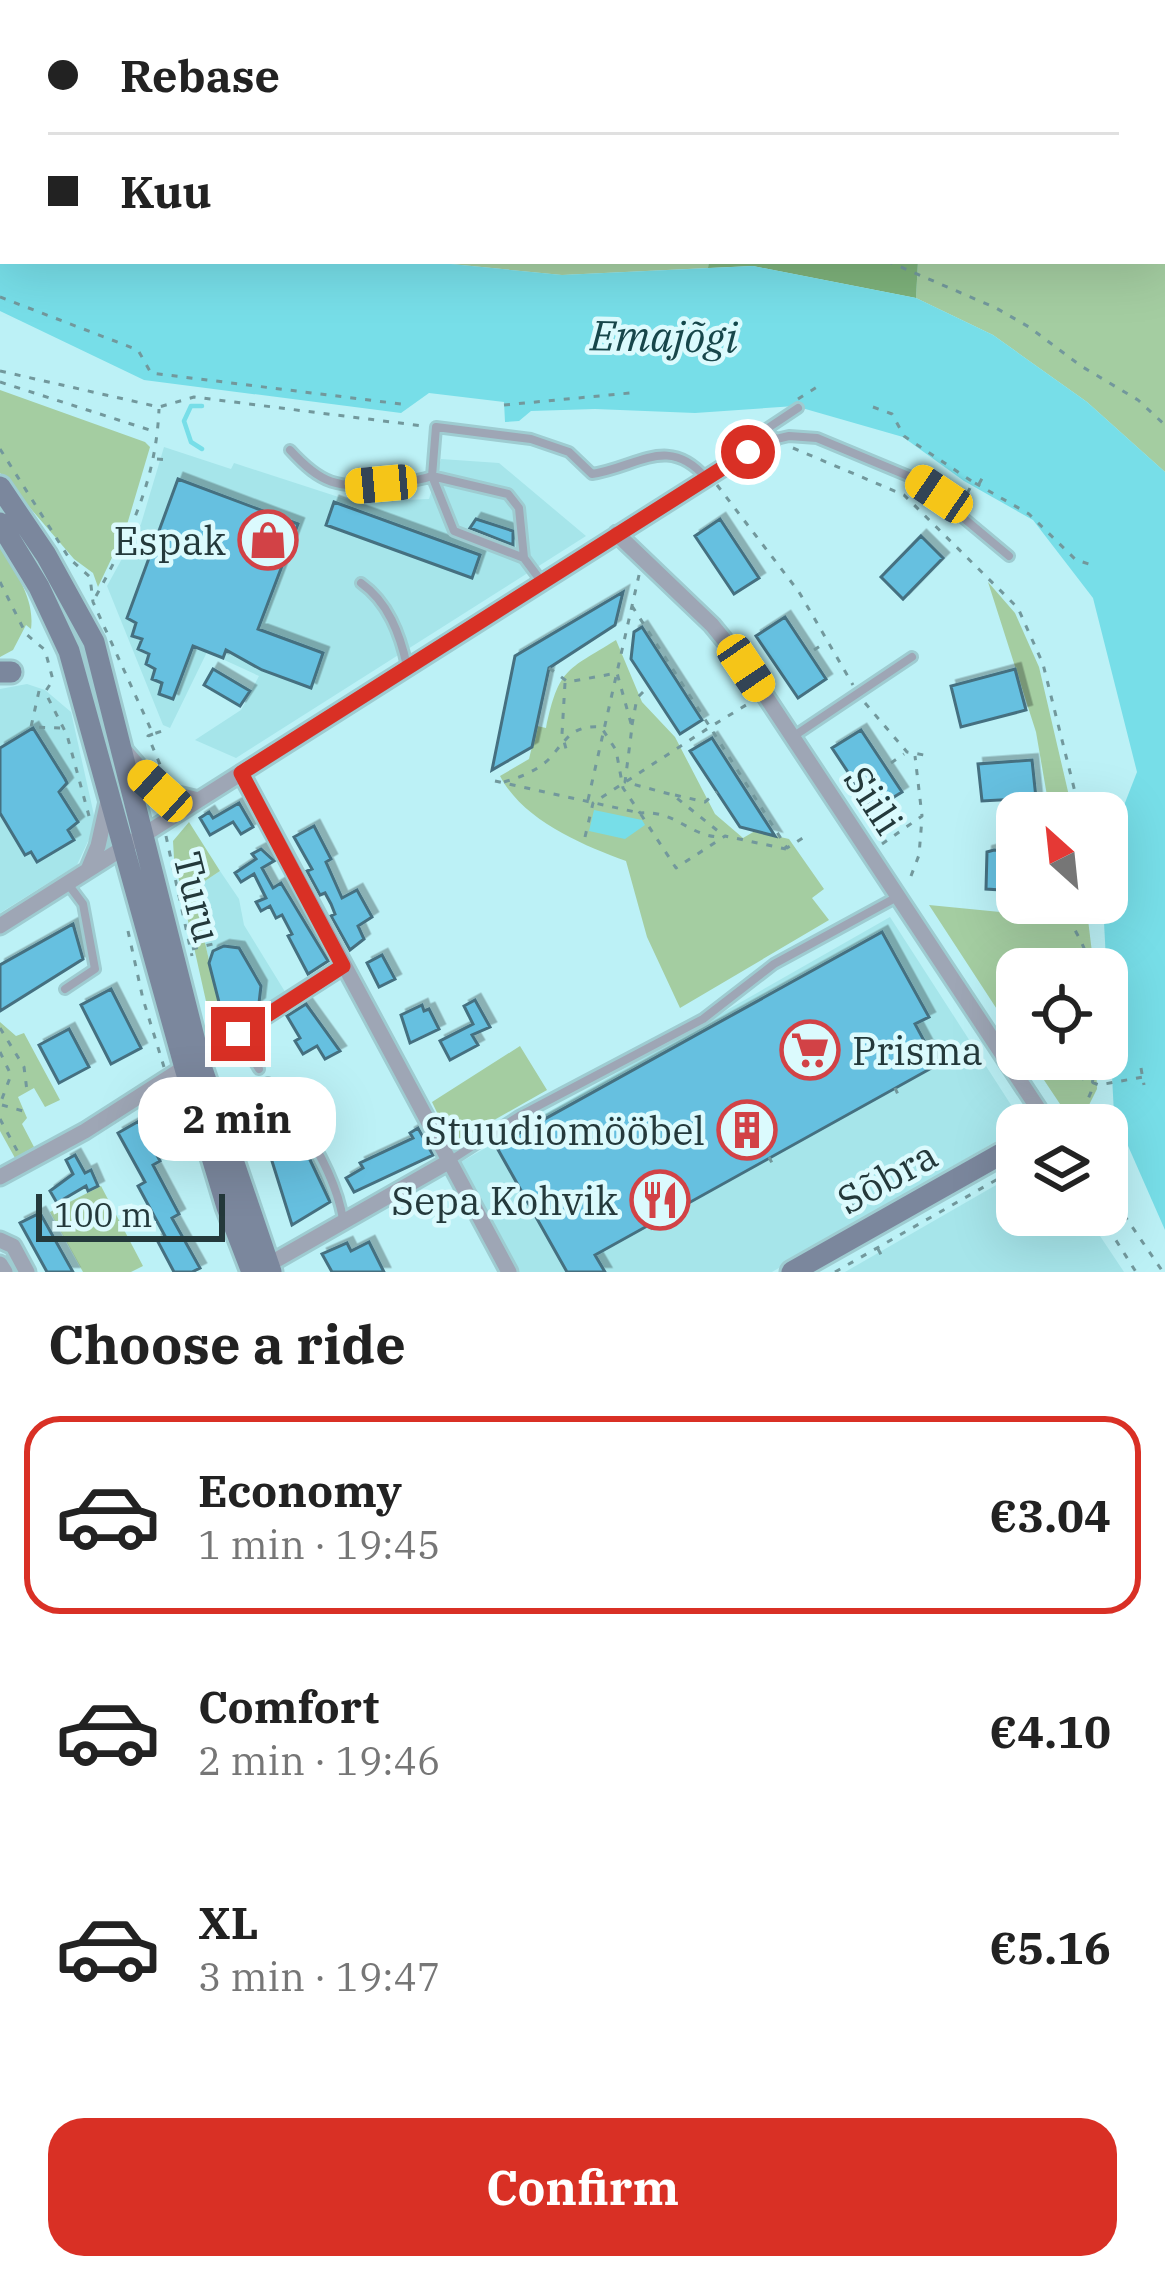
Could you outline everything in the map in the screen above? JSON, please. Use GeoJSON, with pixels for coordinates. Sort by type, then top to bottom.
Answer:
{"type":"FeatureCollection","features":[{"type":"Feature","properties":{"kind":"main road","name":"Turu"},"geometry":{"type":"LineString","coordinates":[[0,487],[87,627],[122,746],[154,828],[184,1069]]}},
{"type":"Feature","properties":{"kind":"main road","name":"Turu"},"geometry":{"type":"LineString","coordinates":[[0,524],[39,587],[69,651],[184,1069],[232,1167],[262,1270]]}},
{"type":"Feature","properties":{"kind":"main road","name":"Sõbra"},"geometry":{"type":"LineString","coordinates":[[792,1272],[996,1157]]}},
{"type":"Feature","properties":{"kind":"street"},"geometry":{"type":"LineString","coordinates":[[101,853],[125,846],[772,440]]}},
{"type":"Feature","properties":{"kind":"street","name":"Siili"},"geometry":{"type":"LineString","coordinates":[[617,534],[712,625],[793,737],[1035,1104]]}},
{"type":"Feature","properties":{"kind":"street"},"geometry":{"type":"LineString","coordinates":[[122,746],[160,791],[199,800]]}},
{"type":"Feature","properties":{"kind":"street"},"geometry":{"type":"LineString","coordinates":[[241,773],[509,1272]]}},
{"type":"Feature","properties":{"kind":"street"},"geometry":{"type":"LineString","coordinates":[[0,926],[88,871],[101,853],[109,792]]}},
{"type":"Feature","properties":{"kind":"street"},"geometry":{"type":"LineString","coordinates":[[101,853],[133,874]]}},
{"type":"Feature","properties":{"kind":"street"},"geometry":{"type":"LineString","coordinates":[[0,1177],[184,1069],[343,966]]}},
{"type":"Feature","properties":{"kind":"street"},"geometry":{"type":"LineString","coordinates":[[262,1270],[449,1161]]}},
{"type":"Feature","properties":{"kind":"street"},"geometry":{"type":"LineString","coordinates":[[0,1240],[13,1246],[27,1272]]}},
{"type":"Feature","properties":{"kind":"street"},"geometry":{"type":"LineString","coordinates":[[0,1264],[4,1272]]}},
{"type":"Feature","properties":{"kind":"lane"},"geometry":{"type":"LineString","coordinates":[[797,408],[764,430],[772,440],[817,438],[919,480],[1009,556]]}},
{"type":"Feature","properties":{"kind":"lane"},"geometry":{"type":"LineString","coordinates":[[524,558],[454,531],[431,476],[436,428],[531,439],[569,452],[592,474],[662,454],[679,455],[708,477]]}},
{"type":"Feature","properties":{"kind":"lane"},"geometry":{"type":"LineString","coordinates":[[290,450],[312,475],[345,487],[431,476],[508,494],[519,508],[524,558],[542,582]]}},
{"type":"Feature","properties":{"kind":"lane"},"geometry":{"type":"LineString","coordinates":[[361,583],[385,608],[402,642],[407,668]]}},
{"type":"Feature","properties":{"kind":"lane"},"geometry":{"type":"LineString","coordinates":[[793,737],[912,657]]}},
{"type":"Feature","properties":{"kind":"lane"},"geometry":{"type":"LineString","coordinates":[[65,989],[95,968],[83,904],[67,883]]}},
{"type":"Feature","properties":{"kind":"lane"},"geometry":{"type":"LineString","coordinates":[[449,1161],[519,1116],[703,1018],[775,964],[898,896]]}},
{"type":"Feature","properties":{"kind":"lane"},"geometry":{"type":"LineString","coordinates":[[238,1034],[259,1069]]}},
{"type":"Feature","properties":{"kind":"lane"},"geometry":{"type":"LineString","coordinates":[[268,1083],[275,1096],[292,1109],[340,1199],[343,1220]]}},
{"type":"Feature","properties":{"kind":"path"},"geometry":{"type":"LineString","coordinates":[[896,264],[1029,327],[1138,400],[1165,425]]}},
{"type":"Feature","properties":{"kind":"path"},"geometry":{"type":"LineString","coordinates":[[0,297],[138,350],[151,373],[401,404]]}},
{"type":"Feature","properties":{"kind":"path"},"geometry":{"type":"LineString","coordinates":[[0,371],[159,407],[194,397],[436,428]]}},
{"type":"Feature","properties":{"kind":"path"},"geometry":{"type":"LineString","coordinates":[[0,382],[158,433]]}},
{"type":"Feature","properties":{"kind":"path"},"geometry":{"type":"LineString","coordinates":[[505,405],[630,392]]}},
{"type":"Feature","properties":{"kind":"path"},"geometry":{"type":"LineString","coordinates":[[93,602],[129,535],[156,458],[159,407]]}},
{"type":"Feature","properties":{"kind":"path"},"geometry":{"type":"LineString","coordinates":[[873,407],[892,414],[902,433],[916,444],[1030,514],[1076,560],[1089,564]]}},
{"type":"Feature","properties":{"kind":"path"},"geometry":{"type":"LineString","coordinates":[[902,433],[907,426]]}},
{"type":"Feature","properties":{"kind":"path"},"geometry":{"type":"LineString","coordinates":[[916,444],[922,436]]}},
{"type":"Feature","properties":{"kind":"path"},"geometry":{"type":"LineString","coordinates":[[772,440],[904,495],[1018,608],[1043,664],[1075,792]]}},
{"type":"Feature","properties":{"kind":"path"},"geometry":{"type":"LineString","coordinates":[[156,458],[170,460]]}},
{"type":"Feature","properties":{"kind":"path"},"geometry":{"type":"LineString","coordinates":[[966,496],[986,471]]}},
{"type":"Feature","properties":{"kind":"path"},"geometry":{"type":"LineString","coordinates":[[708,477],[799,592],[857,692],[907,752],[923,755]]}},
{"type":"Feature","properties":{"kind":"path"},"geometry":{"type":"LineString","coordinates":[[585,837],[639,574]]}},
{"type":"Feature","properties":{"kind":"path"},"geometry":{"type":"LineString","coordinates":[[0,582],[26,634],[45,650],[53,680],[45,692],[64,728],[101,853]]}},
{"type":"Feature","properties":{"kind":"path"},"geometry":{"type":"LineString","coordinates":[[632,606],[787,848]]}},
{"type":"Feature","properties":{"kind":"path"},"geometry":{"type":"LineString","coordinates":[[814,650],[827,640]]}},
{"type":"Feature","properties":{"kind":"path"},"geometry":{"type":"LineString","coordinates":[[549,668],[565,682]]}},
{"type":"Feature","properties":{"kind":"path"},"geometry":{"type":"LineString","coordinates":[[565,682],[617,673]]}},
{"type":"Feature","properties":{"kind":"path"},"geometry":{"type":"LineString","coordinates":[[617,673],[632,727]]}},
{"type":"Feature","properties":{"kind":"path"},"geometry":{"type":"LineString","coordinates":[[565,682],[563,738],[568,756]]}},
{"type":"Feature","properties":{"kind":"path"},"geometry":{"type":"LineString","coordinates":[[623,783],[637,698],[649,686]]}},
{"type":"Feature","properties":{"kind":"path"},"geometry":{"type":"LineString","coordinates":[[39,691],[32,727],[64,728]]}},
{"type":"Feature","properties":{"kind":"path"},"geometry":{"type":"LineString","coordinates":[[590,802],[753,701]]}},
{"type":"Feature","properties":{"kind":"path"},"geometry":{"type":"LineString","coordinates":[[605,730],[584,728],[563,738],[544,762],[498,782],[640,813],[670,815],[704,835],[787,848],[806,836]]}},
{"type":"Feature","properties":{"kind":"path"},"geometry":{"type":"LineString","coordinates":[[605,730],[616,750],[623,783],[676,868],[724,836]]}},
{"type":"Feature","properties":{"kind":"path"},"geometry":{"type":"LineString","coordinates":[[153,734],[148,736],[167,782],[160,791]]}},
{"type":"Feature","properties":{"kind":"path"},"geometry":{"type":"LineString","coordinates":[[891,763],[907,752]]}},
{"type":"Feature","properties":{"kind":"path"},"geometry":{"type":"LineString","coordinates":[[911,876],[919,855],[922,816],[915,756]]}},
{"type":"Feature","properties":{"kind":"path"},"geometry":{"type":"LineString","coordinates":[[623,783],[705,802],[717,792]]}},
{"type":"Feature","properties":{"kind":"path"},"geometry":{"type":"LineString","coordinates":[[674,795],[724,836]]}},
{"type":"Feature","properties":{"kind":"path"},"geometry":{"type":"LineString","coordinates":[[882,844],[922,816]]}},
{"type":"Feature","properties":{"kind":"path"},"geometry":{"type":"LineString","coordinates":[[154,828],[195,968]]}},
{"type":"Feature","properties":{"kind":"path"},"geometry":{"type":"LineString","coordinates":[[126,920],[142,999],[184,1069],[195,1159]]}},
{"type":"Feature","properties":{"kind":"path"},"geometry":{"type":"LineString","coordinates":[[190,949],[217,943]]}},
{"type":"Feature","properties":{"kind":"path"},"geometry":{"type":"LineString","coordinates":[[0,1028],[24,1067],[28,1091]]}},
{"type":"Feature","properties":{"kind":"path"},"geometry":{"type":"LineString","coordinates":[[0,1052],[10,1083],[0,1104],[23,1111]]}},
{"type":"Feature","properties":{"kind":"path"},"geometry":{"type":"LineString","coordinates":[[3,1059],[17,1052]]}},
{"type":"Feature","properties":{"kind":"path"},"geometry":{"type":"LineString","coordinates":[[1141,1068],[1144,1085]]}},
{"type":"Feature","properties":{"kind":"path"},"geometry":{"type":"LineString","coordinates":[[1089,1080],[1102,1085],[1143,1076]]}},
{"type":"Feature","properties":{"kind":"path"},"geometry":{"type":"LineString","coordinates":[[1085,1104],[1094,1082]]}},
{"type":"Feature","properties":{"kind":"path"},"geometry":{"type":"LineString","coordinates":[[895,1088],[900,1099]]}},
{"type":"Feature","properties":{"kind":"path"},"geometry":{"type":"LineString","coordinates":[[0,1119],[25,1163]]}},
{"type":"Feature","properties":{"kind":"path"},"geometry":{"type":"LineString","coordinates":[[769,1157],[775,1169]]}},
{"type":"Feature","properties":{"kind":"path"},"geometry":{"type":"LineString","coordinates":[[835,1272],[996,1180]]}},
{"type":"Feature","properties":{"kind":"path"},"geometry":{"type":"LineString","coordinates":[[850,1201],[863,1224]]}},
{"type":"Feature","properties":{"kind":"path"},"geometry":{"type":"LineString","coordinates":[[1128,1221],[1163,1272]]}},
{"type":"Feature","properties":{"kind":"path"},"geometry":{"type":"LineString","coordinates":[[651,1224],[653,1233]]}},
{"type":"Feature","properties":{"kind":"path"},"geometry":{"type":"LineString","coordinates":[[1113,1236],[1136,1272]]}},
{"type":"Feature","properties":{"kind":"path"},"geometry":{"type":"LineString","coordinates":[[877,1248],[885,1262]]}},
{"type":"Feature","properties":{"kind":"shaded area"},"geometry":{"type":"Polygon","coordinates":[[[164,447],[231,469],[234,463],[354,502],[429,499],[441,459],[499,463],[586,536],[236,758],[195,740],[241,710],[259,676],[207,652],[170,728],[163,725],[107,586],[141,524],[164,447]]]}},
{"type":"Feature","properties":{"kind":"shaded area"},"geometry":{"type":"Polygon","coordinates":[[[27,684],[45,690],[71,712],[96,824],[77,865],[0,913],[0,689],[27,684]]]}},
{"type":"Feature","properties":{"kind":"shaded area"},"geometry":{"type":"Polygon","coordinates":[[[220,871],[239,899],[244,925],[287,995],[241,1021],[219,1005],[193,889],[220,871]]]}},
{"type":"Feature","properties":{"kind":"shaded area"},"geometry":{"type":"Polygon","coordinates":[[[890,917],[1010,1104],[996,1104],[996,1141],[772,1272],[518,1272],[459,1163],[890,917]]]}},
{"type":"Feature","properties":{"kind":"shaded area"},"geometry":{"type":"Polygon","coordinates":[[[996,1185],[996,1236],[1100,1236],[1124,1272],[845,1272],[996,1185]]]}},
{"type":"Feature","properties":{"kind":"green space"},"geometry":{"type":"Polygon","coordinates":[[[450,264],[709,264],[708,268],[562,275],[450,264]]]}},
{"type":"Feature","properties":{"kind":"green space"},"geometry":{"type":"Polygon","coordinates":[[[709,264],[918,264],[916,298],[753,266],[708,268],[709,264]]]}},
{"type":"Feature","properties":{"kind":"green space"},"geometry":{"type":"Polygon","coordinates":[[[918,264],[1165,264],[1165,472],[1087,402],[993,335],[916,298],[918,264]]]}},
{"type":"Feature","properties":{"kind":"green space"},"geometry":{"type":"Polygon","coordinates":[[[0,390],[150,447],[126,528],[98,587],[93,573],[74,559],[0,473],[0,390]]]}},
{"type":"Feature","properties":{"kind":"green space"},"geometry":{"type":"Polygon","coordinates":[[[0,546],[23,586],[31,629],[26,625],[13,650],[0,657],[0,546]]]}},
{"type":"Feature","properties":{"kind":"green space"},"geometry":{"type":"Polygon","coordinates":[[[988,582],[1015,613],[1039,667],[1068,792],[1046,792],[1036,732],[988,582]]]}},
{"type":"Feature","properties":{"kind":"green space"},"geometry":{"type":"Polygon","coordinates":[[[616,640],[642,702],[675,737],[715,814],[743,838],[755,831],[789,839],[824,889],[812,898],[829,920],[680,1008],[647,937],[626,861],[538,818],[500,776],[529,759],[537,726],[546,728],[555,693],[567,673],[616,640]]]}},
{"type":"Feature","properties":{"kind":"green space"},"geometry":{"type":"Polygon","coordinates":[[[189,822],[220,871],[193,889],[219,1005],[241,1021],[218,1034],[210,1019],[174,858],[173,841],[189,822]]]}},
{"type":"Feature","properties":{"kind":"green space"},"geometry":{"type":"Polygon","coordinates":[[[929,905],[996,912],[996,924],[1089,924],[1091,948],[996,948],[996,1008],[929,905]]]}},
{"type":"Feature","properties":{"kind":"green space"},"geometry":{"type":"Polygon","coordinates":[[[0,1022],[16,1036],[24,1033],[60,1100],[45,1107],[34,1088],[18,1097],[27,1118],[22,1124],[34,1147],[15,1158],[0,1131],[0,1022]]]}},
{"type":"Feature","properties":{"kind":"green space"},"geometry":{"type":"Polygon","coordinates":[[[520,1046],[547,1090],[452,1144],[432,1102],[520,1046]]]}},
{"type":"Feature","properties":{"kind":"green space"},"geometry":{"type":"Polygon","coordinates":[[[1044,1080],[1097,1080],[1090,1104],[1060,1104],[1044,1080]]]}},
{"type":"Feature","properties":{"kind":"green space"},"geometry":{"type":"Polygon","coordinates":[[[101,1186],[143,1266],[131,1272],[83,1272],[50,1212],[101,1186]]]}},
{"type":"Feature","properties":{"kind":"water","name":"Emajõgi"},"geometry":{"type":"Polygon","coordinates":[[[0,264],[450,264],[562,275],[753,266],[916,298],[993,335],[1087,402],[1165,472],[1165,1230],[1128,1146],[1128,1104],[1113,1104],[1112,1080],[1128,1080],[1128,948],[1105,948],[1104,924],[1128,924],[1128,795],[1137,772],[1093,598],[1033,520],[964,481],[903,437],[795,406],[695,413],[531,411],[519,421],[505,422],[504,402],[429,393],[401,413],[144,380],[0,311],[0,264]]]}},
{"type":"Feature","properties":{"kind":"water"},"geometry":{"type":"Polygon","coordinates":[[[594,810],[642,820],[645,825],[625,839],[589,831],[594,810]]]}},
{"type":"Feature","properties":{"kind":"building"},"geometry":{"type":"Polygon","coordinates":[[[178,479],[298,524],[258,629],[323,653],[311,688],[226,650],[223,658],[193,646],[173,699],[159,694],[162,683],[152,679],[155,669],[146,664],[149,654],[138,649],[142,639],[132,636],[136,623],[127,618],[178,479]]]}},
{"type":"Feature","properties":{"kind":"building"},"geometry":{"type":"Polygon","coordinates":[[[334,502],[480,555],[472,578],[326,525],[334,502]]]}},
{"type":"Feature","properties":{"kind":"building"},"geometry":{"type":"Polygon","coordinates":[[[476,519],[513,531],[513,545],[470,528],[476,519]]]}},
{"type":"Feature","properties":{"kind":"building"},"geometry":{"type":"Polygon","coordinates":[[[720,519],[759,578],[734,594],[695,536],[720,519]]]}},
{"type":"Feature","properties":{"kind":"building"},"geometry":{"type":"Polygon","coordinates":[[[921,536],[943,558],[903,599],[881,577],[921,536]]]}},
{"type":"Feature","properties":{"kind":"building"},"geometry":{"type":"Polygon","coordinates":[[[623,592],[615,625],[549,668],[532,747],[492,770],[515,656],[623,592]]]}},
{"type":"Feature","properties":{"kind":"building"},"geometry":{"type":"Polygon","coordinates":[[[785,617],[826,679],[798,698],[756,636],[785,617]]]}},
{"type":"Feature","properties":{"kind":"building"},"geometry":{"type":"Polygon","coordinates":[[[642,627],[702,720],[680,734],[631,659],[634,632],[642,627]]]}},
{"type":"Feature","properties":{"kind":"building"},"geometry":{"type":"Polygon","coordinates":[[[213,669],[250,691],[240,706],[204,685],[213,669]]]}},
{"type":"Feature","properties":{"kind":"building"},"geometry":{"type":"Polygon","coordinates":[[[1015,669],[1026,710],[961,727],[951,686],[1015,669]]]}},
{"type":"Feature","properties":{"kind":"building"},"geometry":{"type":"Polygon","coordinates":[[[33,728],[67,783],[59,792],[78,822],[68,830],[74,840],[37,862],[31,852],[25,855],[0,813],[0,748],[33,728]]]}},
{"type":"Feature","properties":{"kind":"building"},"geometry":{"type":"Polygon","coordinates":[[[861,730],[902,792],[873,810],[832,748],[861,730]]]}},
{"type":"Feature","properties":{"kind":"building"},"geometry":{"type":"Polygon","coordinates":[[[712,738],[775,836],[740,827],[690,751],[712,738]]]}},
{"type":"Feature","properties":{"kind":"building"},"geometry":{"type":"Polygon","coordinates":[[[1032,760],[1035,792],[996,792],[996,800],[982,801],[978,764],[1032,760]]]}},
{"type":"Feature","properties":{"kind":"building"},"geometry":{"type":"Polygon","coordinates":[[[239,803],[253,827],[241,834],[233,822],[210,835],[200,818],[209,812],[213,818],[239,803]]]}},
{"type":"Feature","properties":{"kind":"building"},"geometry":{"type":"Polygon","coordinates":[[[314,826],[331,859],[326,862],[342,898],[357,890],[372,917],[358,926],[364,939],[350,950],[294,837],[314,826]]]}},
{"type":"Feature","properties":{"kind":"building"},"geometry":{"type":"Polygon","coordinates":[[[261,849],[274,861],[262,868],[273,888],[281,883],[328,961],[308,974],[282,915],[276,918],[270,906],[261,911],[256,902],[266,898],[254,874],[241,882],[235,873],[256,859],[252,854],[261,849]]]}},
{"type":"Feature","properties":{"kind":"building"},"geometry":{"type":"Polygon","coordinates":[[[996,850],[996,890],[986,889],[987,852],[996,850]]]}},
{"type":"Feature","properties":{"kind":"building"},"geometry":{"type":"Polygon","coordinates":[[[73,924],[83,959],[0,1011],[0,965],[73,924]]]}},
{"type":"Feature","properties":{"kind":"building"},"geometry":{"type":"Polygon","coordinates":[[[882,932],[929,1017],[915,1024],[937,1065],[595,1255],[605,1272],[567,1272],[496,1146],[882,932]]]}},
{"type":"Feature","properties":{"kind":"building"},"geometry":{"type":"Polygon","coordinates":[[[224,946],[239,948],[261,986],[259,1003],[240,1017],[229,1017],[221,1010],[209,963],[213,951],[224,946]]]}},
{"type":"Feature","properties":{"kind":"building"},"geometry":{"type":"Polygon","coordinates":[[[382,955],[395,979],[379,987],[367,963],[382,955]]]}},
{"type":"Feature","properties":{"kind":"building"},"geometry":{"type":"Polygon","coordinates":[[[111,989],[141,1048],[111,1064],[81,1005],[111,989]]]}},
{"type":"Feature","properties":{"kind":"building"},"geometry":{"type":"Polygon","coordinates":[[[475,1000],[490,1027],[472,1035],[478,1045],[450,1060],[440,1041],[473,1024],[464,1006],[475,1000]]]}},
{"type":"Feature","properties":{"kind":"building"},"geometry":{"type":"Polygon","coordinates":[[[306,1004],[340,1051],[325,1059],[317,1046],[303,1054],[295,1041],[300,1038],[287,1016],[306,1004]]]}},
{"type":"Feature","properties":{"kind":"building"},"geometry":{"type":"Polygon","coordinates":[[[422,1005],[439,1029],[410,1043],[401,1015],[422,1005]]]}},
{"type":"Feature","properties":{"kind":"building"},"geometry":{"type":"Polygon","coordinates":[[[69,1029],[89,1067],[59,1083],[39,1045],[69,1029]]]}},
{"type":"Feature","properties":{"kind":"building"},"geometry":{"type":"Polygon","coordinates":[[[139,1121],[160,1161],[153,1165],[179,1214],[172,1218],[200,1268],[192,1272],[174,1272],[157,1240],[165,1236],[138,1186],[145,1182],[118,1133],[139,1121]]]}},
{"type":"Feature","properties":{"kind":"building"},"geometry":{"type":"Polygon","coordinates":[[[294,1126],[330,1202],[292,1225],[266,1142],[294,1126]]]}},
{"type":"Feature","properties":{"kind":"building"},"geometry":{"type":"Polygon","coordinates":[[[418,1128],[433,1155],[354,1192],[346,1178],[363,1168],[360,1163],[413,1138],[410,1133],[418,1128]]]}},
{"type":"Feature","properties":{"kind":"building"},"geometry":{"type":"Polygon","coordinates":[[[75,1155],[85,1173],[91,1170],[98,1186],[88,1191],[86,1186],[57,1203],[50,1191],[73,1174],[66,1160],[75,1155]]]}},
{"type":"Feature","properties":{"kind":"building"},"geometry":{"type":"Polygon","coordinates":[[[40,1213],[73,1272],[47,1272],[20,1223],[40,1213]]]}},
{"type":"Feature","properties":{"kind":"building"},"geometry":{"type":"Polygon","coordinates":[[[369,1242],[384,1272],[332,1272],[322,1254],[347,1243],[351,1251],[369,1242]]]}},
{"type":"Feature","properties":{"kind":"waterway"},"geometry":{"type":"LineString","coordinates":[[202,406],[191,406],[184,421],[191,442],[202,449]]}},
{"type":"Feature","properties":{"kind":"place","name":"Espak"},"geometry":{"type":"Point","coordinates":[268,540]}},
{"type":"Feature","properties":{"kind":"place","name":"Prisma"},"geometry":{"type":"Point","coordinates":[810,1050]}},
{"type":"Feature","properties":{"kind":"place","name":"Stuudiomööbel"},"geometry":{"type":"Point","coordinates":[747,1130]}},
{"type":"Feature","properties":{"kind":"place","name":"Sepa Kohvik"},"geometry":{"type":"Point","coordinates":[660,1200]}},
{"type":"Feature","properties":{"kind":"route"},"geometry":{"type":"LineString","coordinates":[[238,1034],[343,966],[241,773],[748,452]]}}]}
